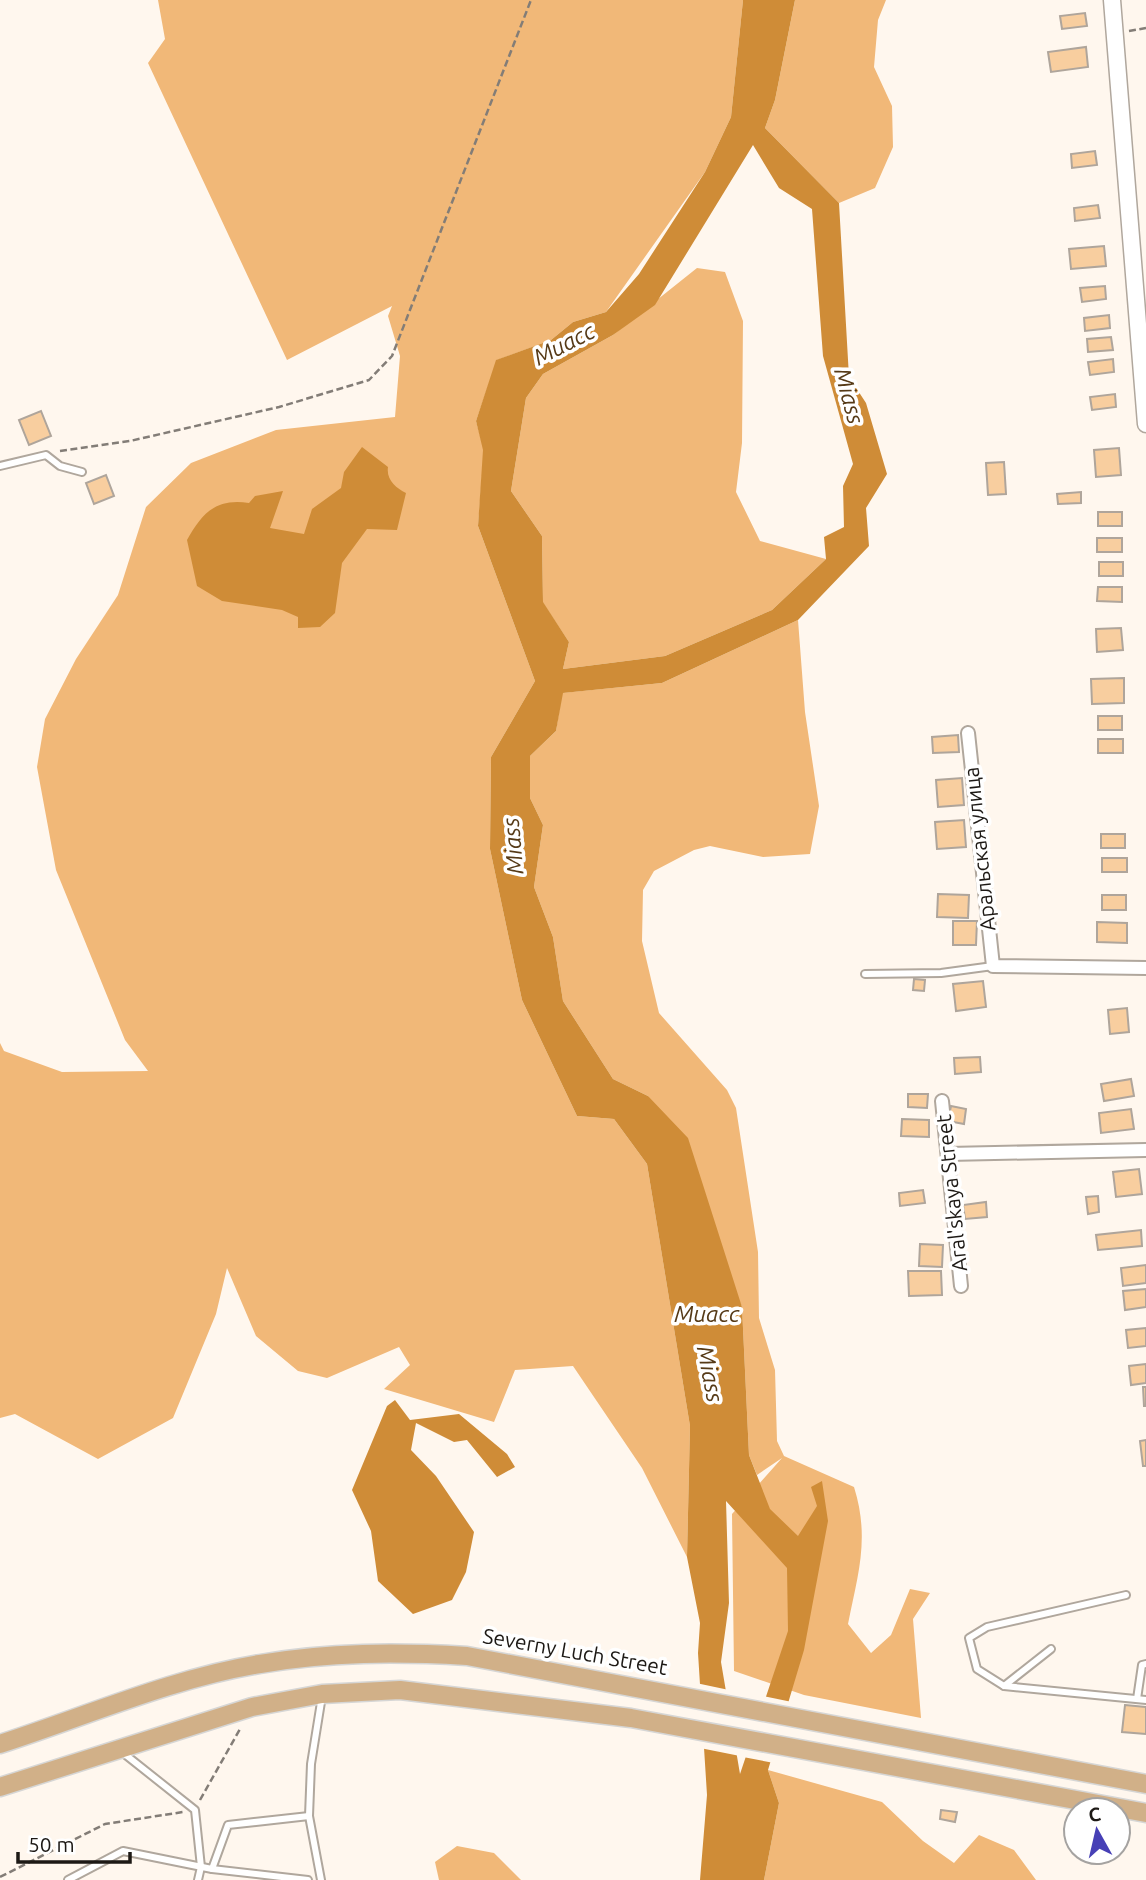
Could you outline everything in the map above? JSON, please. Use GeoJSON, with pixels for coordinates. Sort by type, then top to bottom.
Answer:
{"type":"FeatureCollection","features":[{"type":"Feature","properties":{"kind":"main road","name":"Severny Luch Street"},"geometry":{"type":"LineString","coordinates":[[0,1744],[184,1683],[257,1664],[330,1654],[396,1651],[467,1656],[1146,1784]]}},
{"type":"Feature","properties":{"kind":"main road"},"geometry":{"type":"LineString","coordinates":[[0,1787],[252,1707],[322,1694],[400,1690],[631,1718],[1146,1813]]}},
{"type":"Feature","properties":{"kind":"street"},"geometry":{"type":"LineString","coordinates":[[1112,0],[1146,424]]}},
{"type":"Feature","properties":{"kind":"street","name":"Аральская улица"},"geometry":{"type":"LineString","coordinates":[[968,733],[993,966]]}},
{"type":"Feature","properties":{"kind":"street"},"geometry":{"type":"LineString","coordinates":[[993,966],[1146,968]]}},
{"type":"Feature","properties":{"kind":"street","name":"Aral'skaya Street"},"geometry":{"type":"LineString","coordinates":[[942,1101],[961,1286]]}},
{"type":"Feature","properties":{"kind":"street"},"geometry":{"type":"LineString","coordinates":[[948,1154],[1146,1150]]}},
{"type":"Feature","properties":{"kind":"lane"},"geometry":{"type":"LineString","coordinates":[[0,466],[46,455],[60,466],[82,472]]}},
{"type":"Feature","properties":{"kind":"lane"},"geometry":{"type":"LineString","coordinates":[[865,974],[941,973],[993,966]]}},
{"type":"Feature","properties":{"kind":"lane"},"geometry":{"type":"LineString","coordinates":[[1126,1595],[986,1627],[969,1638],[977,1669],[1004,1686],[1146,1700]]}},
{"type":"Feature","properties":{"kind":"lane"},"geometry":{"type":"LineString","coordinates":[[1004,1686],[1051,1649]]}},
{"type":"Feature","properties":{"kind":"lane"},"geometry":{"type":"LineString","coordinates":[[1138,1699],[1142,1665],[1146,1664]]}},
{"type":"Feature","properties":{"kind":"lane"},"geometry":{"type":"LineString","coordinates":[[321,1880],[309,1816],[311,1764],[322,1694]]}},
{"type":"Feature","properties":{"kind":"lane"},"geometry":{"type":"LineString","coordinates":[[118,1748],[195,1810],[201,1867],[198,1880]]}},
{"type":"Feature","properties":{"kind":"lane"},"geometry":{"type":"LineString","coordinates":[[212,1869],[228,1825],[309,1816]]}},
{"type":"Feature","properties":{"kind":"lane"},"geometry":{"type":"LineString","coordinates":[[68,1880],[123,1851],[212,1869],[308,1880]]}},
{"type":"Feature","properties":{"kind":"path"},"geometry":{"type":"LineString","coordinates":[[46,455],[67,449],[130,441],[279,407],[369,380],[392,356],[531,0]]}},
{"type":"Feature","properties":{"kind":"path"},"geometry":{"type":"LineString","coordinates":[[0,1877],[105,1824],[195,1810],[252,1707]]}},
{"type":"Feature","properties":{"kind":"shaded area"},"geometry":{"type":"Polygon","coordinates":[[[158,0],[743,0],[731,117],[705,172],[606,312],[573,322],[551,340],[497,360],[476,421],[484,450],[478,526],[535,681],[491,757],[490,849],[522,1000],[577,1116],[614,1119],[647,1164],[690,1426],[687,1557],[642,1468],[573,1366],[515,1370],[494,1422],[384,1389],[410,1365],[399,1347],[327,1378],[298,1371],[256,1336],[227,1268],[216,1314],[173,1418],[98,1459],[15,1414],[0,1418],[0,1043],[4,1051],[62,1072],[148,1071],[125,1040],[56,870],[37,767],[45,719],[76,659],[118,595],[146,507],[191,463],[276,430],[395,417],[400,356],[388,316],[392,306],[287,360],[148,63],[165,39],[158,0]]]}},
{"type":"Feature","properties":{"kind":"shaded area"},"geometry":{"type":"Polygon","coordinates":[[[795,0],[886,0],[878,20],[874,67],[892,106],[893,147],[875,188],[839,203],[765,128],[775,100],[795,0]]]}},
{"type":"Feature","properties":{"kind":"shaded area"},"geometry":{"type":"Polygon","coordinates":[[[697,268],[725,272],[743,321],[742,443],[736,492],[760,541],[826,559],[772,610],[665,656],[563,669],[569,642],[543,603],[542,536],[511,491],[526,398],[543,374],[613,335],[697,268]]]}},
{"type":"Feature","properties":{"kind":"shaded area"},"geometry":{"type":"Polygon","coordinates":[[[798,620],[805,712],[819,806],[810,854],[763,857],[710,846],[694,850],[654,871],[643,890],[642,941],[659,1013],[727,1090],[736,1108],[758,1252],[759,1318],[775,1370],[777,1441],[784,1456],[854,1487],[859,1505],[862,1540],[859,1572],[848,1624],[871,1653],[891,1635],[910,1589],[930,1593],[913,1619],[921,1718],[804,1695],[734,1671],[732,1514],[782,1458],[757,1475],[749,1455],[742,1307],[648,1096],[613,1079],[563,1001],[553,937],[534,887],[543,825],[530,798],[530,756],[556,731],[562,693],[662,683],[798,620]]]}},
{"type":"Feature","properties":{"kind":"shaded area"},"geometry":{"type":"Polygon","coordinates":[[[768,1770],[882,1802],[923,1841],[954,1863],[979,1835],[1014,1850],[1036,1880],[764,1880],[779,1803],[768,1770]]]}},
{"type":"Feature","properties":{"kind":"shaded area"},"geometry":{"type":"Polygon","coordinates":[[[457,1846],[494,1853],[521,1880],[439,1880],[435,1862],[457,1846]]]}},
{"type":"Feature","properties":{"kind":"water","name":"Миасс"},"geometry":{"type":"Polygon","coordinates":[[[743,0],[795,0],[775,100],[765,128],[839,203],[849,377],[866,403],[887,474],[866,508],[869,546],[798,620],[662,683],[563,693],[556,731],[530,756],[530,798],[543,825],[534,887],[553,937],[563,1001],[613,1079],[648,1096],[688,1138],[742,1307],[749,1455],[770,1509],[798,1536],[817,1506],[811,1487],[822,1481],[828,1521],[804,1650],[768,1770],[779,1803],[764,1880],[700,1880],[707,1795],[698,1653],[700,1623],[687,1557],[690,1426],[647,1164],[614,1119],[577,1116],[522,1000],[490,849],[491,757],[535,681],[478,526],[483,450],[476,421],[496,360],[551,340],[573,322],[606,312],[639,274],[705,172],[731,117],[743,0]],[[753,145],[655,305],[613,335],[543,374],[526,398],[511,491],[542,536],[543,602],[569,642],[563,669],[665,656],[772,610],[826,559],[824,537],[844,527],[843,486],[853,464],[823,356],[812,209],[779,188],[753,145]],[[726,1501],[729,1603],[721,1662],[740,1774],[788,1631],[787,1568],[726,1501]]]}},
{"type":"Feature","properties":{"kind":"water"},"geometry":{"type":"Polygon","coordinates":[[[362,447],[388,467],[393,483],[406,493],[397,530],[367,529],[342,563],[335,613],[320,627],[298,628],[298,617],[282,610],[222,601],[197,586],[187,540],[205,515],[219,505],[249,503],[255,496],[283,491],[270,528],[304,534],[312,509],[341,488],[344,472],[362,447]]]}},
{"type":"Feature","properties":{"kind":"water"},"geometry":{"type":"Polygon","coordinates":[[[395,1400],[410,1420],[459,1414],[507,1454],[515,1467],[497,1477],[467,1440],[454,1442],[416,1423],[411,1450],[436,1476],[474,1532],[466,1572],[452,1600],[413,1614],[378,1581],[371,1531],[352,1490],[387,1406],[395,1400]]]}},
{"type":"Feature","properties":{"kind":"pier"},"geometry":{"type":"Polygon","coordinates":[[[696,1683],[729,1690],[740,1756],[700,1748],[696,1683]]]}},
{"type":"Feature","properties":{"kind":"pier"},"geometry":{"type":"Polygon","coordinates":[[[763,1696],[792,1702],[774,1763],[743,1757],[763,1696]]]}},
{"type":"Feature","properties":{"kind":"building"},"geometry":{"type":"Polygon","coordinates":[[[1085,13],[1087,26],[1062,29],[1060,16],[1085,13]]]}},
{"type":"Feature","properties":{"kind":"building"},"geometry":{"type":"Polygon","coordinates":[[[1086,47],[1088,67],[1051,72],[1048,52],[1086,47]]]}},
{"type":"Feature","properties":{"kind":"building"},"geometry":{"type":"Polygon","coordinates":[[[1095,151],[1097,165],[1072,168],[1071,154],[1095,151]]]}},
{"type":"Feature","properties":{"kind":"building"},"geometry":{"type":"Polygon","coordinates":[[[1098,205],[1100,218],[1075,221],[1074,208],[1098,205]]]}},
{"type":"Feature","properties":{"kind":"building"},"geometry":{"type":"Polygon","coordinates":[[[1104,246],[1106,266],[1071,269],[1069,249],[1104,246]]]}},
{"type":"Feature","properties":{"kind":"building"},"geometry":{"type":"Polygon","coordinates":[[[1105,286],[1106,299],[1082,302],[1080,288],[1105,286]]]}},
{"type":"Feature","properties":{"kind":"building"},"geometry":{"type":"Polygon","coordinates":[[[1109,315],[1110,328],[1085,331],[1084,318],[1109,315]]]}},
{"type":"Feature","properties":{"kind":"building"},"geometry":{"type":"Polygon","coordinates":[[[1111,337],[1113,350],[1088,352],[1087,339],[1111,337]]]}},
{"type":"Feature","properties":{"kind":"building"},"geometry":{"type":"Polygon","coordinates":[[[1113,359],[1114,372],[1090,375],[1088,362],[1113,359]]]}},
{"type":"Feature","properties":{"kind":"building"},"geometry":{"type":"Polygon","coordinates":[[[1115,394],[1116,407],[1092,410],[1090,397],[1115,394]]]}},
{"type":"Feature","properties":{"kind":"building"},"geometry":{"type":"Polygon","coordinates":[[[41,411],[51,436],[29,445],[19,420],[41,411]]]}},
{"type":"Feature","properties":{"kind":"building"},"geometry":{"type":"Polygon","coordinates":[[[1119,448],[1121,475],[1096,477],[1094,450],[1119,448]]]}},
{"type":"Feature","properties":{"kind":"building"},"geometry":{"type":"Polygon","coordinates":[[[1004,462],[1006,494],[988,495],[986,463],[1004,462]]]}},
{"type":"Feature","properties":{"kind":"building"},"geometry":{"type":"Polygon","coordinates":[[[106,475],[114,496],[94,504],[86,483],[106,475]]]}},
{"type":"Feature","properties":{"kind":"building"},"geometry":{"type":"Polygon","coordinates":[[[1081,492],[1081,503],[1058,504],[1057,494],[1081,492]]]}},
{"type":"Feature","properties":{"kind":"building"},"geometry":{"type":"Polygon","coordinates":[[[1098,512],[1122,512],[1122,526],[1098,526],[1098,512]]]}},
{"type":"Feature","properties":{"kind":"building"},"geometry":{"type":"Polygon","coordinates":[[[1097,538],[1122,538],[1122,552],[1097,552],[1097,538]]]}},
{"type":"Feature","properties":{"kind":"building"},"geometry":{"type":"Polygon","coordinates":[[[1099,562],[1123,562],[1123,576],[1099,576],[1099,562]]]}},
{"type":"Feature","properties":{"kind":"building"},"geometry":{"type":"Polygon","coordinates":[[[1098,587],[1122,587],[1122,602],[1097,601],[1098,587]]]}},
{"type":"Feature","properties":{"kind":"building"},"geometry":{"type":"Polygon","coordinates":[[[1121,628],[1123,650],[1097,652],[1096,629],[1121,628]]]}},
{"type":"Feature","properties":{"kind":"building"},"geometry":{"type":"Polygon","coordinates":[[[1124,678],[1124,703],[1092,704],[1091,679],[1124,678]]]}},
{"type":"Feature","properties":{"kind":"building"},"geometry":{"type":"Polygon","coordinates":[[[1098,716],[1122,716],[1122,730],[1098,730],[1098,716]]]}},
{"type":"Feature","properties":{"kind":"building"},"geometry":{"type":"Polygon","coordinates":[[[958,735],[959,752],[933,753],[932,737],[958,735]]]}},
{"type":"Feature","properties":{"kind":"building"},"geometry":{"type":"Polygon","coordinates":[[[1098,739],[1123,739],[1123,753],[1098,753],[1098,739]]]}},
{"type":"Feature","properties":{"kind":"building"},"geometry":{"type":"Polygon","coordinates":[[[962,778],[964,805],[938,807],[936,780],[962,778]]]}},
{"type":"Feature","properties":{"kind":"building"},"geometry":{"type":"Polygon","coordinates":[[[964,820],[966,847],[937,849],[935,822],[964,820]]]}},
{"type":"Feature","properties":{"kind":"building"},"geometry":{"type":"Polygon","coordinates":[[[1101,834],[1125,834],[1125,848],[1101,848],[1101,834]]]}},
{"type":"Feature","properties":{"kind":"building"},"geometry":{"type":"Polygon","coordinates":[[[1102,858],[1127,858],[1127,872],[1102,872],[1102,858]]]}},
{"type":"Feature","properties":{"kind":"building"},"geometry":{"type":"Polygon","coordinates":[[[938,894],[969,895],[968,918],[937,917],[938,894]]]}},
{"type":"Feature","properties":{"kind":"building"},"geometry":{"type":"Polygon","coordinates":[[[1102,895],[1126,895],[1126,910],[1102,910],[1102,895]]]}},
{"type":"Feature","properties":{"kind":"building"},"geometry":{"type":"Polygon","coordinates":[[[953,921],[977,921],[976,945],[953,945],[953,921]]]}},
{"type":"Feature","properties":{"kind":"building"},"geometry":{"type":"Polygon","coordinates":[[[1097,922],[1127,923],[1127,943],[1097,942],[1097,922]]]}},
{"type":"Feature","properties":{"kind":"building"},"geometry":{"type":"Polygon","coordinates":[[[914,979],[925,980],[924,991],[913,990],[914,979]]]}},
{"type":"Feature","properties":{"kind":"building"},"geometry":{"type":"Polygon","coordinates":[[[983,981],[986,1007],[956,1011],[953,984],[983,981]]]}},
{"type":"Feature","properties":{"kind":"building"},"geometry":{"type":"Polygon","coordinates":[[[1127,1008],[1129,1032],[1110,1034],[1108,1010],[1127,1008]]]}},
{"type":"Feature","properties":{"kind":"building"},"geometry":{"type":"Polygon","coordinates":[[[980,1057],[981,1072],[955,1074],[954,1058],[980,1057]]]}},
{"type":"Feature","properties":{"kind":"building"},"geometry":{"type":"Polygon","coordinates":[[[1131,1079],[1134,1096],[1104,1101],[1101,1084],[1131,1079]]]}},
{"type":"Feature","properties":{"kind":"building"},"geometry":{"type":"Polygon","coordinates":[[[908,1094],[928,1094],[927,1108],[908,1107],[908,1094]]]}},
{"type":"Feature","properties":{"kind":"building"},"geometry":{"type":"Polygon","coordinates":[[[951,1106],[966,1109],[964,1124],[948,1121],[951,1106]]]}},
{"type":"Feature","properties":{"kind":"building"},"geometry":{"type":"Polygon","coordinates":[[[1131,1109],[1134,1129],[1101,1133],[1099,1113],[1131,1109]]]}},
{"type":"Feature","properties":{"kind":"building"},"geometry":{"type":"Polygon","coordinates":[[[902,1119],[929,1120],[929,1137],[901,1136],[902,1119]]]}},
{"type":"Feature","properties":{"kind":"building"},"geometry":{"type":"Polygon","coordinates":[[[1139,1169],[1142,1194],[1116,1197],[1113,1172],[1139,1169]]]}},
{"type":"Feature","properties":{"kind":"building"},"geometry":{"type":"Polygon","coordinates":[[[923,1190],[925,1203],[900,1206],[899,1193],[923,1190]]]}},
{"type":"Feature","properties":{"kind":"building"},"geometry":{"type":"Polygon","coordinates":[[[1098,1196],[1099,1212],[1088,1214],[1086,1197],[1098,1196]]]}},
{"type":"Feature","properties":{"kind":"building"},"geometry":{"type":"Polygon","coordinates":[[[986,1202],[987,1217],[965,1219],[963,1205],[986,1202]]]}},
{"type":"Feature","properties":{"kind":"building"},"geometry":{"type":"Polygon","coordinates":[[[1141,1230],[1142,1246],[1098,1250],[1096,1235],[1141,1230]]]}},
{"type":"Feature","properties":{"kind":"building"},"geometry":{"type":"Polygon","coordinates":[[[920,1244],[943,1245],[942,1267],[919,1266],[920,1244]]]}},
{"type":"Feature","properties":{"kind":"building"},"geometry":{"type":"Polygon","coordinates":[[[1146,1265],[1146,1283],[1123,1286],[1121,1268],[1146,1265]]]}},
{"type":"Feature","properties":{"kind":"building"},"geometry":{"type":"Polygon","coordinates":[[[908,1271],[941,1271],[942,1295],[909,1296],[908,1271]]]}},
{"type":"Feature","properties":{"kind":"building"},"geometry":{"type":"Polygon","coordinates":[[[1146,1289],[1146,1307],[1125,1310],[1123,1291],[1146,1289]]]}},
{"type":"Feature","properties":{"kind":"building"},"geometry":{"type":"Polygon","coordinates":[[[1146,1328],[1146,1346],[1128,1348],[1126,1330],[1146,1328]]]}},
{"type":"Feature","properties":{"kind":"building"},"geometry":{"type":"Polygon","coordinates":[[[1146,1364],[1146,1383],[1131,1385],[1129,1366],[1146,1364]]]}},
{"type":"Feature","properties":{"kind":"building"},"geometry":{"type":"Polygon","coordinates":[[[1143,1387],[1146,1387],[1146,1406],[1144,1406],[1143,1387]]]}},
{"type":"Feature","properties":{"kind":"building"},"geometry":{"type":"Polygon","coordinates":[[[1146,1440],[1146,1466],[1143,1466],[1140,1441],[1146,1440]]]}},
{"type":"Feature","properties":{"kind":"building"},"geometry":{"type":"Polygon","coordinates":[[[1125,1705],[1146,1707],[1146,1734],[1122,1732],[1125,1705]]]}},
{"type":"Feature","properties":{"kind":"building"},"geometry":{"type":"Polygon","coordinates":[[[941,1810],[957,1812],[955,1822],[940,1819],[941,1810]]]}},
{"type":"Feature","properties":{"kind":"water label","name":"Miass"},"geometry":{"type":"Point","coordinates":[849,396]}},
{"type":"Feature","properties":{"kind":"water label","name":"Miass"},"geometry":{"type":"Point","coordinates":[513,846]}},
{"type":"Feature","properties":{"kind":"water label","name":"Miass"},"geometry":{"type":"Point","coordinates":[710,1374]}}]}
